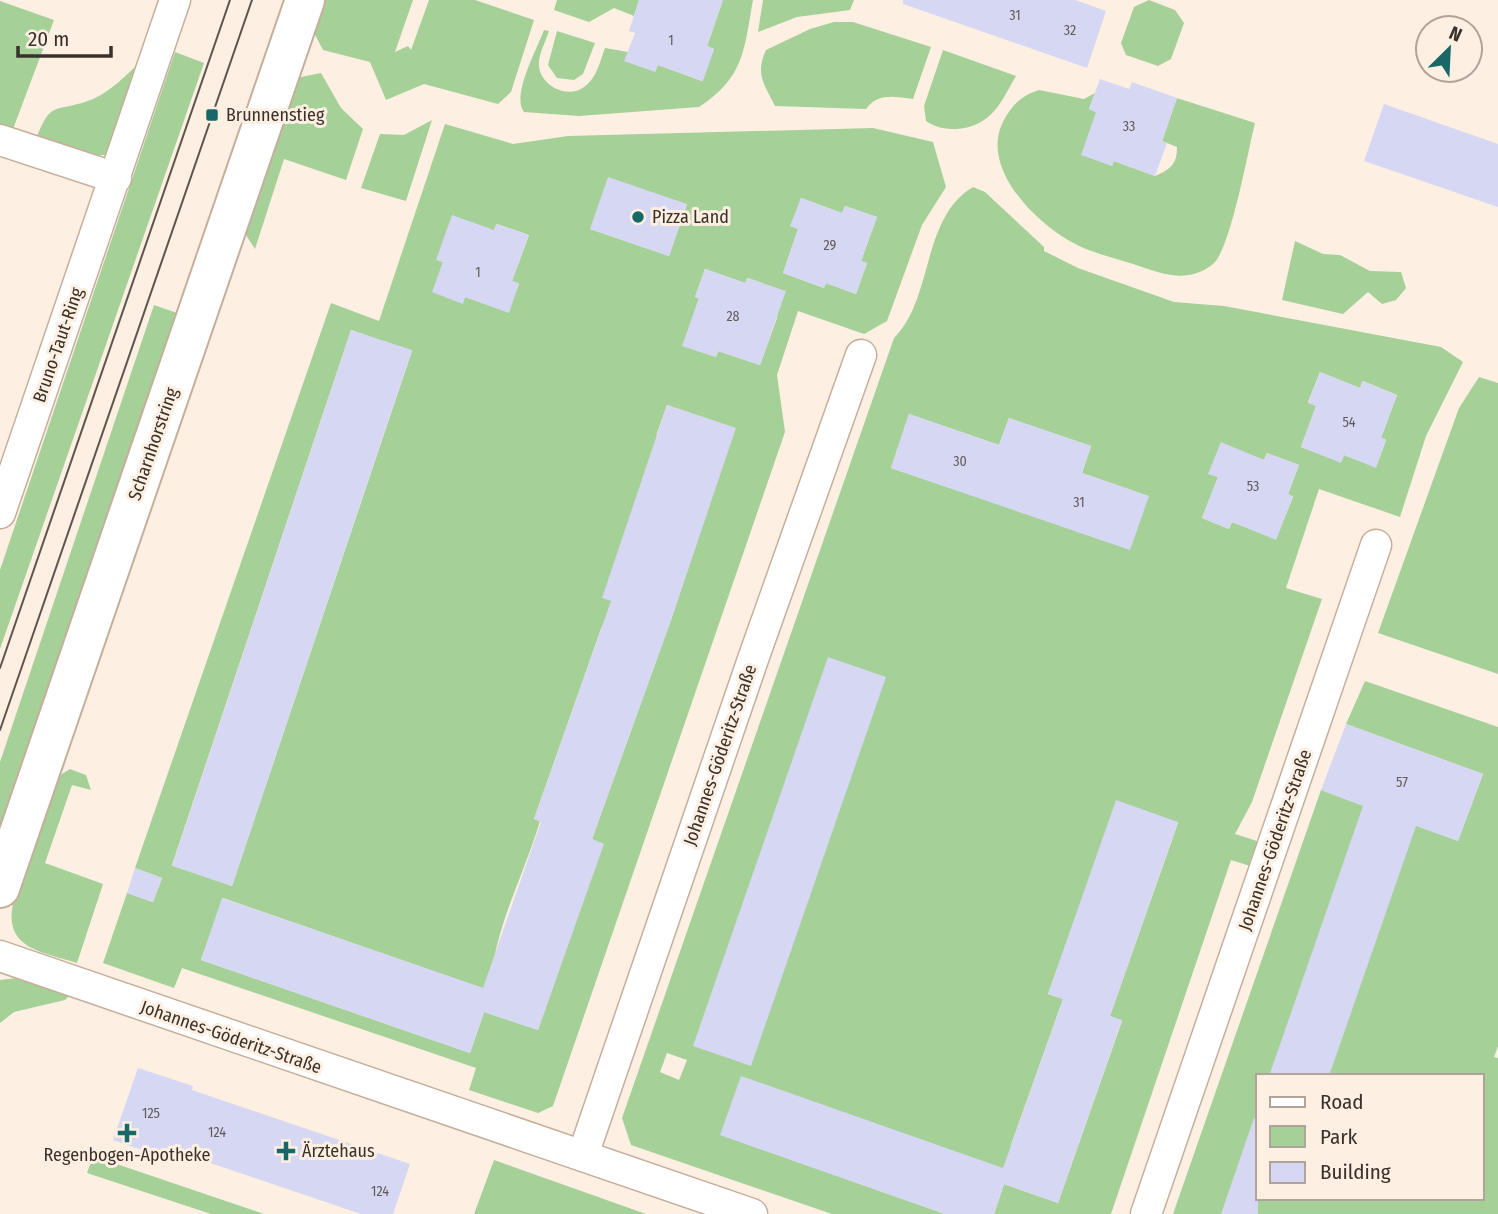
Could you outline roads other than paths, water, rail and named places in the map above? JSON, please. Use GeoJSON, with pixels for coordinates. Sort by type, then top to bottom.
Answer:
{"type":"FeatureCollection","features":[{"type":"Feature","properties":{"kind":"street","name":"Bruno-Taut-Ring"},"geometry":{"type":"LineString","coordinates":[[0,513],[175,0]]}},
{"type":"Feature","properties":{"kind":"street","name":"Scharnhorstring"},"geometry":{"type":"LineString","coordinates":[[0,888],[305,0]]}},
{"type":"Feature","properties":{"kind":"street"},"geometry":{"type":"LineString","coordinates":[[0,140],[116,178]]}},
{"type":"Feature","properties":{"kind":"street","name":"Johannes-Göderitz-Straße"},"geometry":{"type":"LineString","coordinates":[[583,1155],[747,675],[862,355]]}},
{"type":"Feature","properties":{"kind":"street","name":"Johannes-Göderitz-Straße"},"geometry":{"type":"LineString","coordinates":[[1146,1214],[1376,545]]}},
{"type":"Feature","properties":{"kind":"street","name":"Johannes-Göderitz-Straße"},"geometry":{"type":"LineString","coordinates":[[0,956],[752,1214]]}},
{"type":"Feature","properties":{"kind":"tram line"},"geometry":{"type":"LineString","coordinates":[[0,668],[230,0]]}},
{"type":"Feature","properties":{"kind":"tram line"},"geometry":{"type":"LineString","coordinates":[[0,730],[252,0]]}},
{"type":"Feature","properties":{"kind":"place","name":"Brunnenstieg"},"geometry":{"type":"Point","coordinates":[212,115]}},
{"type":"Feature","properties":{"kind":"place","name":"Pizza Land"},"geometry":{"type":"Point","coordinates":[638,217]}},
{"type":"Feature","properties":{"kind":"place","name":"Regenbogen-Apotheke"},"geometry":{"type":"Point","coordinates":[127,1133]}},
{"type":"Feature","properties":{"kind":"place","name":"Ärztehaus"},"geometry":{"type":"Point","coordinates":[286,1151]}}]}
